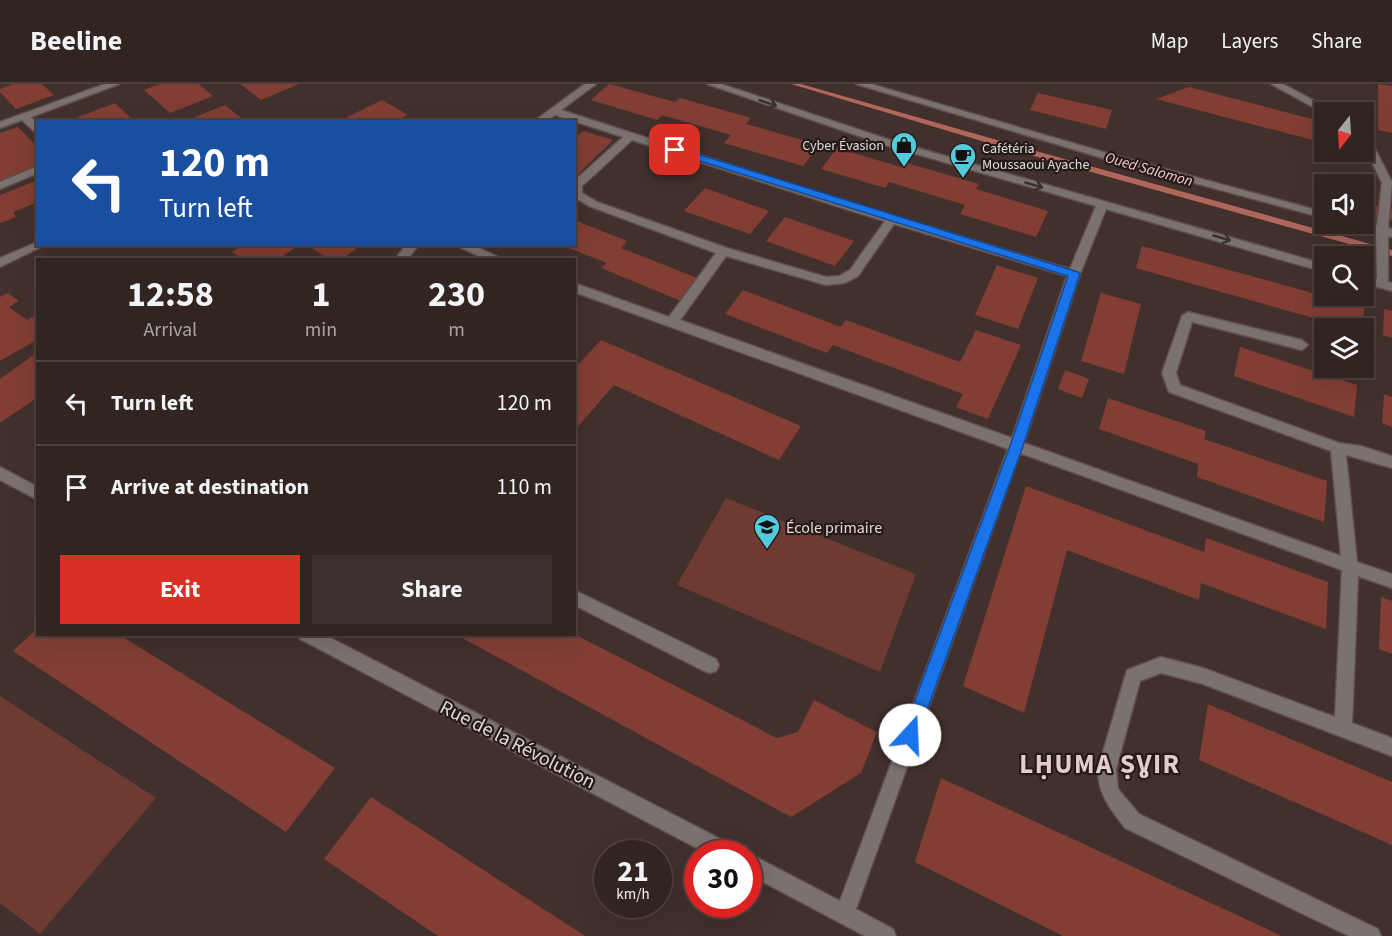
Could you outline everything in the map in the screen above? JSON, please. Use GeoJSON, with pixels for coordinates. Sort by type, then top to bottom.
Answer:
{"type":"FeatureCollection","features":[{"type":"Feature","properties":{"kind":"street"},"geometry":{"type":"LineString","coordinates":[[0,125],[114,84]]}},
{"type":"Feature","properties":{"kind":"street"},"geometry":{"type":"LineString","coordinates":[[541,120],[591,84]]}},
{"type":"Feature","properties":{"kind":"street"},"geometry":{"type":"LineString","coordinates":[[712,84],[889,143],[1314,265]]}},
{"type":"Feature","properties":{"kind":"street"},"geometry":{"type":"LineString","coordinates":[[861,84],[1113,158],[1314,212]]}},
{"type":"Feature","properties":{"kind":"street"},"geometry":{"type":"LineString","coordinates":[[1276,84],[1314,104]]}},
{"type":"Feature","properties":{"kind":"street"},"geometry":{"type":"LineString","coordinates":[[553,111],[892,219],[1074,274]]}},
{"type":"Feature","properties":{"kind":"street"},"geometry":{"type":"LineString","coordinates":[[24,116],[36,130]]}},
{"type":"Feature","properties":{"kind":"street"},"geometry":{"type":"LineString","coordinates":[[630,136],[577,185],[577,194],[593,204],[723,251],[826,281],[841,280],[854,273],[892,219]]}},
{"type":"Feature","properties":{"kind":"street"},"geometry":{"type":"LineString","coordinates":[[1374,157],[1387,183],[1386,282]]}},
{"type":"Feature","properties":{"kind":"street"},"geometry":{"type":"LineString","coordinates":[[0,186],[36,169]]}},
{"type":"Feature","properties":{"kind":"street"},"geometry":{"type":"LineString","coordinates":[[845,913],[1016,446],[1074,274],[1102,204]]}},
{"type":"Feature","properties":{"kind":"street"},"geometry":{"type":"LineString","coordinates":[[0,263],[38,246]]}},
{"type":"Feature","properties":{"kind":"street"},"geometry":{"type":"LineString","coordinates":[[402,258],[412,246]]}},
{"type":"Feature","properties":{"kind":"street"},"geometry":{"type":"LineString","coordinates":[[463,246],[495,258]]}},
{"type":"Feature","properties":{"kind":"street"},"geometry":{"type":"LineString","coordinates":[[672,322],[723,251]]}},
{"type":"Feature","properties":{"kind":"street"},"geometry":{"type":"LineString","coordinates":[[576,288],[1392,581]]}},
{"type":"Feature","properties":{"kind":"street"},"geometry":{"type":"LineString","coordinates":[[1302,345],[1188,315],[1169,373],[1174,388],[1338,448],[1361,452],[1392,462]]}},
{"type":"Feature","properties":{"kind":"street"},"geometry":{"type":"LineString","coordinates":[[1338,448],[1350,566],[1342,728]]}},
{"type":"Feature","properties":{"kind":"street"},"geometry":{"type":"LineString","coordinates":[[0,473],[36,493]]}},
{"type":"Feature","properties":{"kind":"street"},"geometry":{"type":"LineString","coordinates":[[576,598],[710,665]]}},
{"type":"Feature","properties":{"kind":"street","name":"Rue de la Révolution"},"geometry":{"type":"LineString","coordinates":[[310,636],[702,840]]}},
{"type":"Feature","properties":{"kind":"street"},"geometry":{"type":"LineString","coordinates":[[1368,935],[1132,822],[1110,793],[1107,769],[1133,676],[1161,665],[1203,676],[1392,747]]}},
{"type":"Feature","properties":{"kind":"street"},"geometry":{"type":"LineString","coordinates":[[762,870],[886,936]]}},
{"type":"Feature","properties":{"kind":"shaded area"},"geometry":{"type":"Polygon","coordinates":[[[726,498],[916,574],[880,672],[677,585],[726,498]]]}},
{"type":"Feature","properties":{"kind":"shaded area"},"geometry":{"type":"Polygon","coordinates":[[[0,696],[156,798],[40,934],[0,903],[0,696]]]}},
{"type":"Feature","properties":{"kind":"building"},"geometry":{"type":"Polygon","coordinates":[[[13,84],[42,84],[54,95],[16,109],[0,92],[0,89],[13,84]]]}},
{"type":"Feature","properties":{"kind":"building"},"geometry":{"type":"Polygon","coordinates":[[[159,84],[199,84],[213,96],[170,113],[144,90],[159,84]]]}},
{"type":"Feature","properties":{"kind":"building"},"geometry":{"type":"Polygon","coordinates":[[[240,84],[299,84],[261,100],[240,84]]]}},
{"type":"Feature","properties":{"kind":"building"},"geometry":{"type":"Polygon","coordinates":[[[609,84],[675,102],[680,98],[751,118],[746,124],[820,145],[803,166],[724,143],[731,135],[662,115],[657,120],[591,100],[609,84]]]}},
{"type":"Feature","properties":{"kind":"building"},"geometry":{"type":"Polygon","coordinates":[[[1378,84],[1392,86],[1392,133],[1378,130],[1378,84]]]}},
{"type":"Feature","properties":{"kind":"building"},"geometry":{"type":"Polygon","coordinates":[[[1189,87],[1314,119],[1314,140],[1156,99],[1189,87]]]}},
{"type":"Feature","properties":{"kind":"building"},"geometry":{"type":"Polygon","coordinates":[[[1038,93],[1112,110],[1106,129],[1030,110],[1038,93]]]}},
{"type":"Feature","properties":{"kind":"building"},"geometry":{"type":"Polygon","coordinates":[[[382,100],[408,115],[399,120],[341,120],[382,100]]]}},
{"type":"Feature","properties":{"kind":"building"},"geometry":{"type":"Polygon","coordinates":[[[115,103],[133,120],[74,120],[115,103]]]}},
{"type":"Feature","properties":{"kind":"building"},"geometry":{"type":"Polygon","coordinates":[[[225,105],[241,118],[236,120],[188,120],[225,105]]]}},
{"type":"Feature","properties":{"kind":"building"},"geometry":{"type":"Polygon","coordinates":[[[18,127],[36,146],[36,167],[0,181],[0,133],[18,127]]]}},
{"type":"Feature","properties":{"kind":"building"},"geometry":{"type":"Polygon","coordinates":[[[583,131],[613,140],[576,176],[576,136],[583,131]]]}},
{"type":"Feature","properties":{"kind":"building"},"geometry":{"type":"Polygon","coordinates":[[[837,148],[904,168],[907,163],[979,184],[976,189],[1048,211],[1036,237],[960,214],[965,205],[889,182],[885,188],[821,169],[837,148]]]}},
{"type":"Feature","properties":{"kind":"building"},"geometry":{"type":"Polygon","coordinates":[[[36,181],[36,203],[13,212],[16,217],[0,223],[0,195],[36,181]]]}},
{"type":"Feature","properties":{"kind":"building"},"geometry":{"type":"Polygon","coordinates":[[[705,188],[769,211],[750,234],[684,211],[705,188]]]}},
{"type":"Feature","properties":{"kind":"building"},"geometry":{"type":"Polygon","coordinates":[[[1374,205],[1392,209],[1392,220],[1374,216],[1374,205]]]}},
{"type":"Feature","properties":{"kind":"building"},"geometry":{"type":"Polygon","coordinates":[[[785,217],[854,241],[835,266],[766,241],[785,217]]]}},
{"type":"Feature","properties":{"kind":"building"},"geometry":{"type":"Polygon","coordinates":[[[576,221],[627,241],[621,248],[700,279],[681,301],[601,268],[607,263],[564,246],[576,246],[576,221]]]}},
{"type":"Feature","properties":{"kind":"building"},"geometry":{"type":"Polygon","coordinates":[[[241,246],[298,246],[280,258],[241,258],[232,252],[241,246]]]}},
{"type":"Feature","properties":{"kind":"building"},"geometry":{"type":"Polygon","coordinates":[[[308,246],[359,246],[344,258],[328,258],[308,246]]]}},
{"type":"Feature","properties":{"kind":"building"},"geometry":{"type":"Polygon","coordinates":[[[1142,246],[1314,293],[1314,306],[1364,307],[1363,318],[1314,318],[1136,268],[1142,246]]]}},
{"type":"Feature","properties":{"kind":"building"},"geometry":{"type":"Polygon","coordinates":[[[997,265],[1038,278],[1018,329],[975,315],[997,265]]]}},
{"type":"Feature","properties":{"kind":"building"},"geometry":{"type":"Polygon","coordinates":[[[743,290],[841,327],[846,320],[960,362],[976,330],[1021,345],[988,419],[956,407],[963,394],[833,345],[827,353],[725,314],[743,290]]]}},
{"type":"Feature","properties":{"kind":"building"},"geometry":{"type":"Polygon","coordinates":[[[8,293],[19,301],[9,307],[27,320],[36,315],[36,340],[0,361],[0,297],[8,293]]]}},
{"type":"Feature","properties":{"kind":"building"},"geometry":{"type":"Polygon","coordinates":[[[1101,293],[1141,304],[1124,374],[1081,361],[1101,293]]]}},
{"type":"Feature","properties":{"kind":"building"},"geometry":{"type":"Polygon","coordinates":[[[1384,309],[1392,311],[1392,338],[1383,335],[1384,309]]]}},
{"type":"Feature","properties":{"kind":"building"},"geometry":{"type":"Polygon","coordinates":[[[601,340],[801,426],[779,460],[614,385],[576,429],[576,367],[601,340]]]}},
{"type":"Feature","properties":{"kind":"building"},"geometry":{"type":"Polygon","coordinates":[[[1240,347],[1314,371],[1314,378],[1335,378],[1357,385],[1354,417],[1234,376],[1240,347]]]}},
{"type":"Feature","properties":{"kind":"building"},"geometry":{"type":"Polygon","coordinates":[[[36,353],[36,398],[0,423],[0,379],[36,353]]]}},
{"type":"Feature","properties":{"kind":"building"},"geometry":{"type":"Polygon","coordinates":[[[1065,370],[1089,379],[1082,398],[1058,389],[1065,370]]]}},
{"type":"Feature","properties":{"kind":"building"},"geometry":{"type":"Polygon","coordinates":[[[1384,394],[1392,397],[1392,427],[1382,423],[1384,394]]]}},
{"type":"Feature","properties":{"kind":"building"},"geometry":{"type":"Polygon","coordinates":[[[1108,398],[1206,431],[1204,439],[1327,481],[1324,522],[1197,477],[1198,464],[1099,429],[1108,398]]]}},
{"type":"Feature","properties":{"kind":"building"},"geometry":{"type":"Polygon","coordinates":[[[1026,486],[1204,552],[1206,538],[1328,582],[1326,629],[1201,583],[1199,600],[1067,550],[1024,713],[963,686],[1026,486]]]}},
{"type":"Feature","properties":{"kind":"building"},"geometry":{"type":"Polygon","coordinates":[[[1381,597],[1392,601],[1392,654],[1379,649],[1381,597]]]}},
{"type":"Feature","properties":{"kind":"building"},"geometry":{"type":"Polygon","coordinates":[[[36,630],[36,636],[121,636],[335,768],[286,832],[13,651],[36,630]]]}},
{"type":"Feature","properties":{"kind":"building"},"geometry":{"type":"Polygon","coordinates":[[[576,635],[777,738],[798,732],[814,700],[877,732],[861,773],[791,817],[459,636],[576,635]]]}},
{"type":"Feature","properties":{"kind":"building"},"geometry":{"type":"Polygon","coordinates":[[[1208,704],[1392,782],[1392,845],[1199,760],[1208,704]]]}},
{"type":"Feature","properties":{"kind":"building"},"geometry":{"type":"Polygon","coordinates":[[[941,778],[1282,936],[1063,936],[915,862],[941,778]]]}},
{"type":"Feature","properties":{"kind":"building"},"geometry":{"type":"Polygon","coordinates":[[[371,797],[585,936],[438,936],[324,859],[371,797]]]}},
{"type":"Feature","properties":{"kind":"waterway","name":"Oued Salomon"},"geometry":{"type":"LineString","coordinates":[[794,84],[1392,253]]}},
{"type":"Feature","properties":{"kind":"place","name":"Cyber Évasion"},"geometry":{"type":"Point","coordinates":[904,168]}},
{"type":"Feature","properties":{"kind":"place","name":"Cafétéria Moussaoui Ayache"},"geometry":{"type":"Point","coordinates":[963,179]}},
{"type":"Feature","properties":{"kind":"place","name":"École primaire"},"geometry":{"type":"Point","coordinates":[767,550]}},
{"type":"Feature","properties":{"kind":"district","name":"LḤUMA ṢƔIR"},"geometry":{"type":"Point","coordinates":[1100,764]}},
{"type":"Feature","properties":{"kind":"route"},"geometry":{"type":"LineString","coordinates":[[675,150],[874,214],[1074,274],[1016,446],[910,735]]}}]}
